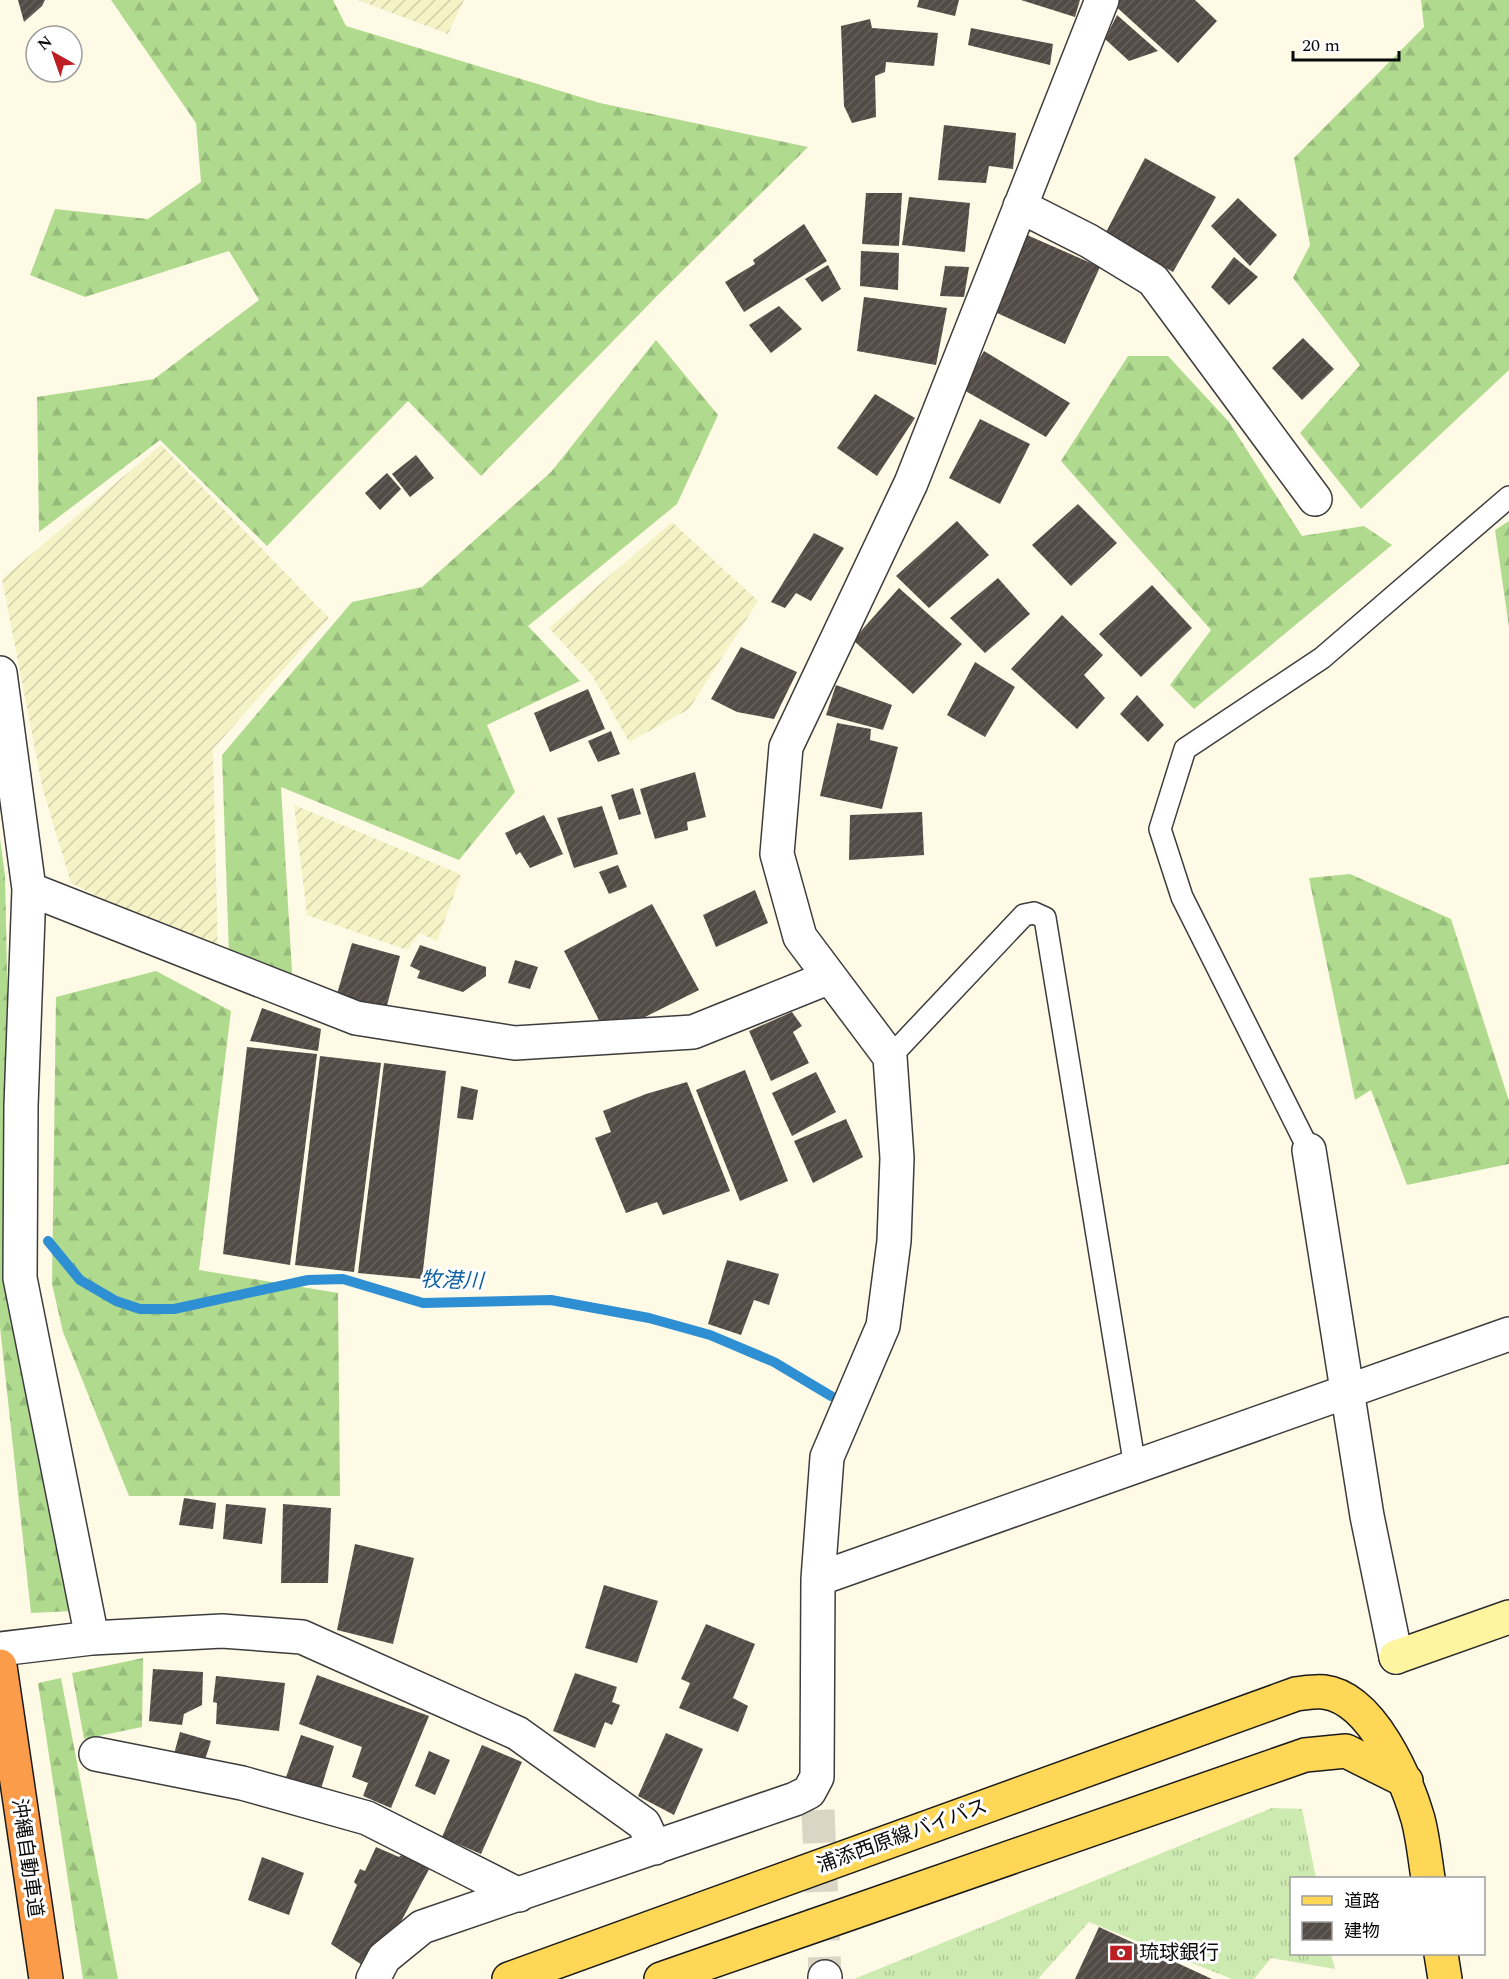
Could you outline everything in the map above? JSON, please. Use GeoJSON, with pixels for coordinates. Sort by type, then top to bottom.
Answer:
{"type":"FeatureCollection","features":[{"type":"Feature","properties":{"kind":"highway","name":"沖縄自動車道"},"geometry":{"type":"LineString","coordinates":[[0,1666],[46,1979]]}},
{"type":"Feature","properties":{"kind":"main road","name":"浦添西原線バイパス"},"geometry":{"type":"LineString","coordinates":[[508,1979],[1296,1694],[1324,1692],[1352,1703],[1376,1728],[1406,1781],[1419,1822],[1428,1877]]}},
{"type":"Feature","properties":{"kind":"main road"},"geometry":{"type":"LineString","coordinates":[[661,1979],[1305,1755],[1346,1751],[1406,1781]]}},
{"type":"Feature","properties":{"kind":"main road"},"geometry":{"type":"LineString","coordinates":[[1441,1955],[1445,1979]]}},
{"type":"Feature","properties":{"kind":"street"},"geometry":{"type":"LineString","coordinates":[[373,1979],[384,1958],[422,1927],[655,1848],[814,1801],[817,1777],[818,1579],[826,1457],[883,1326],[894,1241],[897,1158],[890,1057],[800,937],[777,854],[786,747],[911,483],[1102,0]]}},
{"type":"Feature","properties":{"kind":"street"},"geometry":{"type":"LineString","coordinates":[[1020,206],[1089,241],[1153,280],[1315,499]]}},
{"type":"Feature","properties":{"kind":"street"},"geometry":{"type":"LineString","coordinates":[[0,673],[29,889],[21,1106],[20,1278],[79,1639]]}},
{"type":"Feature","properties":{"kind":"street"},"geometry":{"type":"LineString","coordinates":[[29,889],[356,1018],[515,1043],[693,1032],[830,977]]}},
{"type":"Feature","properties":{"kind":"street"},"geometry":{"type":"LineString","coordinates":[[1309,1150],[1366,1516],[1396,1657],[1509,1617]]}},
{"type":"Feature","properties":{"kind":"street"},"geometry":{"type":"LineString","coordinates":[[818,1579],[1509,1334]]}},
{"type":"Feature","properties":{"kind":"street"},"geometry":{"type":"LineString","coordinates":[[0,1649],[79,1639],[222,1631],[302,1637],[517,1733],[644,1824],[655,1848]]}},
{"type":"Feature","properties":{"kind":"street"},"geometry":{"type":"LineString","coordinates":[[96,1754],[242,1783],[367,1818],[519,1895]]}},
{"type":"Feature","properties":{"kind":"lane"},"geometry":{"type":"LineString","coordinates":[[1309,1150],[1182,897],[1160,829],[1185,749],[1322,658],[1509,497]]}},
{"type":"Feature","properties":{"kind":"lane"},"geometry":{"type":"LineString","coordinates":[[890,1057],[1024,915],[1034,912],[1045,918],[1135,1467]]}},
{"type":"Feature","properties":{"kind":"shaded area"},"geometry":{"type":"Polygon","coordinates":[[[358,0],[464,0],[448,34],[358,0]]]}},
{"type":"Feature","properties":{"kind":"shaded area"},"geometry":{"type":"Polygon","coordinates":[[[161,445],[329,618],[213,749],[218,957],[71,883],[43,790],[2,579],[161,445]]]}},
{"type":"Feature","properties":{"kind":"shaded area"},"geometry":{"type":"Polygon","coordinates":[[[672,522],[758,601],[689,709],[629,742],[592,675],[549,628],[672,522]]]}},
{"type":"Feature","properties":{"kind":"shaded area"},"geometry":{"type":"Polygon","coordinates":[[[294,805],[458,873],[461,876],[437,941],[420,933],[407,950],[307,915],[294,805]]]}},
{"type":"Feature","properties":{"kind":"green space"},"geometry":{"type":"Polygon","coordinates":[[[111,0],[333,0],[346,26],[600,103],[808,147],[656,297],[481,476],[408,401],[267,546],[160,440],[39,532],[37,397],[154,379],[259,300],[229,251],[85,297],[30,275],[55,209],[148,219],[201,182],[196,123],[111,0]]]}},
{"type":"Feature","properties":{"kind":"green space"},"geometry":{"type":"Polygon","coordinates":[[[1421,0],[1509,0],[1509,370],[1361,509],[1300,433],[1360,365],[1293,278],[1310,245],[1294,158],[1424,27],[1421,0]]]}},
{"type":"Feature","properties":{"kind":"green space"},"geometry":{"type":"Polygon","coordinates":[[[656,340],[718,415],[677,504],[528,626],[580,681],[487,725],[515,792],[459,860],[281,787],[293,988],[229,955],[222,755],[352,602],[422,587],[551,472],[656,340]]]}},
{"type":"Feature","properties":{"kind":"green space"},"geometry":{"type":"Polygon","coordinates":[[[1128,356],[1168,356],[1229,422],[1302,536],[1364,526],[1392,545],[1194,709],[1170,685],[1211,630],[1061,461],[1128,356]]]}},
{"type":"Feature","properties":{"kind":"green space"},"geometry":{"type":"Polygon","coordinates":[[[1509,521],[1509,627],[1495,530],[1509,521]]]}},
{"type":"Feature","properties":{"kind":"green space"},"geometry":{"type":"Polygon","coordinates":[[[0,838],[5,876],[14,1307],[74,1611],[31,1613],[0,1327],[0,838]]]}},
{"type":"Feature","properties":{"kind":"green space"},"geometry":{"type":"Polygon","coordinates":[[[1350,874],[1451,919],[1509,1101],[1509,1164],[1407,1185],[1371,1090],[1355,1100],[1309,878],[1350,874]]]}},
{"type":"Feature","properties":{"kind":"green space"},"geometry":{"type":"Polygon","coordinates":[[[156,971],[231,1011],[199,1270],[338,1293],[340,1496],[129,1496],[63,1332],[52,1284],[56,997],[156,971]]]}},
{"type":"Feature","properties":{"kind":"green space"},"geometry":{"type":"Polygon","coordinates":[[[143,1658],[142,1727],[84,1739],[72,1673],[143,1658]]]}},
{"type":"Feature","properties":{"kind":"green space"},"geometry":{"type":"Polygon","coordinates":[[[61,1678],[118,1979],[83,1979],[38,1683],[61,1678]]]}},
{"type":"Feature","properties":{"kind":"green space"},"geometry":{"type":"Polygon","coordinates":[[[1272,1808],[1302,1809],[1316,1877],[1290,1877],[1290,1955],[1331,1955],[1335,1969],[1271,1958],[1254,1979],[1232,1979],[1089,1922],[1038,1979],[854,1979],[1272,1808]]]}},
{"type":"Feature","properties":{"kind":"building"},"geometry":{"type":"Polygon","coordinates":[[[18,0],[45,0],[42,6],[24,22],[18,0]]]}},
{"type":"Feature","properties":{"kind":"building"},"geometry":{"type":"Polygon","coordinates":[[[919,0],[959,0],[955,16],[917,7],[919,0]]]}},
{"type":"Feature","properties":{"kind":"building"},"geometry":{"type":"Polygon","coordinates":[[[1021,0],[1080,0],[1075,17],[1021,0]]]}},
{"type":"Feature","properties":{"kind":"building"},"geometry":{"type":"Polygon","coordinates":[[[1112,0],[1195,0],[1217,21],[1178,63],[1111,2],[1112,0]]]}},
{"type":"Feature","properties":{"kind":"building"},"geometry":{"type":"Polygon","coordinates":[[[1117,15],[1158,51],[1129,61],[1105,39],[1117,15]]]}},
{"type":"Feature","properties":{"kind":"building"},"geometry":{"type":"Polygon","coordinates":[[[870,19],[872,28],[938,33],[934,66],[886,62],[885,72],[875,76],[876,117],[852,123],[844,106],[841,26],[870,19]]]}},
{"type":"Feature","properties":{"kind":"building"},"geometry":{"type":"Polygon","coordinates":[[[971,28],[1053,44],[1050,65],[968,45],[971,28]]]}},
{"type":"Feature","properties":{"kind":"building"},"geometry":{"type":"Polygon","coordinates":[[[944,125],[1016,133],[1013,169],[989,166],[986,183],[938,180],[944,125]]]}},
{"type":"Feature","properties":{"kind":"building"},"geometry":{"type":"Polygon","coordinates":[[[1145,158],[1216,197],[1173,272],[1105,234],[1145,158]]]}},
{"type":"Feature","properties":{"kind":"building"},"geometry":{"type":"Polygon","coordinates":[[[866,193],[902,193],[899,246],[862,244],[866,193]]]}},
{"type":"Feature","properties":{"kind":"building"},"geometry":{"type":"Polygon","coordinates":[[[909,197],[970,203],[965,252],[902,245],[909,197]]]}},
{"type":"Feature","properties":{"kind":"building"},"geometry":{"type":"Polygon","coordinates":[[[1238,198],[1277,235],[1250,266],[1211,226],[1238,198]]]}},
{"type":"Feature","properties":{"kind":"building"},"geometry":{"type":"Polygon","coordinates":[[[804,224],[827,261],[744,312],[725,282],[755,264],[753,260],[804,224]]]}},
{"type":"Feature","properties":{"kind":"building"},"geometry":{"type":"Polygon","coordinates":[[[1027,235],[1100,267],[1065,344],[997,313],[1027,235]]]}},
{"type":"Feature","properties":{"kind":"building"},"geometry":{"type":"Polygon","coordinates":[[[861,251],[899,253],[898,290],[860,286],[861,251]]]}},
{"type":"Feature","properties":{"kind":"building"},"geometry":{"type":"Polygon","coordinates":[[[1234,257],[1258,277],[1229,305],[1211,287],[1234,257]]]}},
{"type":"Feature","properties":{"kind":"building"},"geometry":{"type":"Polygon","coordinates":[[[828,265],[841,289],[822,302],[805,279],[828,265]]]}},
{"type":"Feature","properties":{"kind":"building"},"geometry":{"type":"Polygon","coordinates":[[[945,266],[969,267],[964,297],[940,296],[945,266]]]}},
{"type":"Feature","properties":{"kind":"building"},"geometry":{"type":"Polygon","coordinates":[[[864,297],[947,308],[936,365],[857,351],[864,297]]]}},
{"type":"Feature","properties":{"kind":"building"},"geometry":{"type":"Polygon","coordinates":[[[779,306],[802,329],[771,353],[749,325],[779,306]]]}},
{"type":"Feature","properties":{"kind":"building"},"geometry":{"type":"Polygon","coordinates":[[[1303,338],[1334,369],[1302,400],[1272,368],[1303,338]]]}},
{"type":"Feature","properties":{"kind":"building"},"geometry":{"type":"Polygon","coordinates":[[[984,351],[1070,403],[1046,437],[962,389],[984,351]]]}},
{"type":"Feature","properties":{"kind":"building"},"geometry":{"type":"Polygon","coordinates":[[[875,394],[915,418],[877,476],[837,448],[875,394]]]}},
{"type":"Feature","properties":{"kind":"building"},"geometry":{"type":"Polygon","coordinates":[[[980,419],[1030,444],[1000,504],[949,478],[980,419]]]}},
{"type":"Feature","properties":{"kind":"building"},"geometry":{"type":"Polygon","coordinates":[[[416,455],[434,478],[410,497],[392,474],[416,455]]]}},
{"type":"Feature","properties":{"kind":"building"},"geometry":{"type":"Polygon","coordinates":[[[387,473],[401,489],[380,510],[365,493],[387,473]]]}},
{"type":"Feature","properties":{"kind":"building"},"geometry":{"type":"Polygon","coordinates":[[[1078,504],[1117,543],[1071,586],[1032,545],[1078,504]]]}},
{"type":"Feature","properties":{"kind":"building"},"geometry":{"type":"Polygon","coordinates":[[[957,521],[989,555],[929,608],[896,576],[957,521]]]}},
{"type":"Feature","properties":{"kind":"building"},"geometry":{"type":"Polygon","coordinates":[[[814,533],[844,548],[811,601],[796,593],[785,608],[771,602],[814,533]]]}},
{"type":"Feature","properties":{"kind":"building"},"geometry":{"type":"Polygon","coordinates":[[[998,578],[1030,614],[985,653],[950,618],[998,578]]]}},
{"type":"Feature","properties":{"kind":"building"},"geometry":{"type":"Polygon","coordinates":[[[1152,585],[1192,628],[1141,677],[1099,634],[1152,585]]]}},
{"type":"Feature","properties":{"kind":"building"},"geometry":{"type":"Polygon","coordinates":[[[899,588],[962,644],[913,694],[853,640],[899,588]]]}},
{"type":"Feature","properties":{"kind":"building"},"geometry":{"type":"Polygon","coordinates":[[[1062,615],[1103,655],[1084,675],[1105,698],[1077,729],[1011,669],[1062,615]]]}},
{"type":"Feature","properties":{"kind":"building"},"geometry":{"type":"Polygon","coordinates":[[[741,647],[797,672],[774,719],[737,712],[711,699],[741,647]]]}},
{"type":"Feature","properties":{"kind":"building"},"geometry":{"type":"Polygon","coordinates":[[[975,662],[1015,687],[985,737],[947,715],[975,662]]]}},
{"type":"Feature","properties":{"kind":"building"},"geometry":{"type":"Polygon","coordinates":[[[836,685],[892,705],[883,730],[826,715],[836,685]]]}},
{"type":"Feature","properties":{"kind":"building"},"geometry":{"type":"Polygon","coordinates":[[[588,689],[605,729],[550,752],[534,713],[588,689]]]}},
{"type":"Feature","properties":{"kind":"building"},"geometry":{"type":"Polygon","coordinates":[[[1137,695],[1164,725],[1148,742],[1120,714],[1137,695]]]}},
{"type":"Feature","properties":{"kind":"building"},"geometry":{"type":"Polygon","coordinates":[[[837,723],[871,729],[870,740],[898,747],[882,809],[820,796],[837,723]]]}},
{"type":"Feature","properties":{"kind":"building"},"geometry":{"type":"Polygon","coordinates":[[[611,731],[620,754],[598,762],[588,741],[611,731]]]}},
{"type":"Feature","properties":{"kind":"building"},"geometry":{"type":"Polygon","coordinates":[[[695,772],[706,817],[687,822],[688,830],[655,839],[640,789],[695,772]]]}},
{"type":"Feature","properties":{"kind":"building"},"geometry":{"type":"Polygon","coordinates":[[[633,788],[641,814],[619,820],[611,795],[633,788]]]}},
{"type":"Feature","properties":{"kind":"building"},"geometry":{"type":"Polygon","coordinates":[[[602,806],[618,854],[574,868],[557,818],[602,806]]]}},
{"type":"Feature","properties":{"kind":"building"},"geometry":{"type":"Polygon","coordinates":[[[922,812],[924,855],[849,860],[850,815],[922,812]]]}},
{"type":"Feature","properties":{"kind":"building"},"geometry":{"type":"Polygon","coordinates":[[[544,815],[563,854],[530,868],[520,852],[516,855],[505,833],[544,815]]]}},
{"type":"Feature","properties":{"kind":"building"},"geometry":{"type":"Polygon","coordinates":[[[618,865],[627,887],[609,894],[599,872],[618,865]]]}},
{"type":"Feature","properties":{"kind":"building"},"geometry":{"type":"Polygon","coordinates":[[[755,890],[768,923],[716,947],[703,915],[755,890]]]}},
{"type":"Feature","properties":{"kind":"building"},"geometry":{"type":"Polygon","coordinates":[[[652,904],[699,990],[607,1036],[564,951],[652,904]]]}},
{"type":"Feature","properties":{"kind":"building"},"geometry":{"type":"Polygon","coordinates":[[[352,943],[400,956],[386,1009],[337,994],[352,943]]]}},
{"type":"Feature","properties":{"kind":"building"},"geometry":{"type":"Polygon","coordinates":[[[420,945],[486,967],[486,976],[463,992],[417,978],[420,971],[410,966],[420,945]]]}},
{"type":"Feature","properties":{"kind":"building"},"geometry":{"type":"Polygon","coordinates":[[[515,960],[538,967],[530,989],[508,983],[515,960]]]}},
{"type":"Feature","properties":{"kind":"building"},"geometry":{"type":"Polygon","coordinates":[[[262,1008],[321,1029],[318,1051],[250,1041],[262,1008]]]}},
{"type":"Feature","properties":{"kind":"building"},"geometry":{"type":"Polygon","coordinates":[[[792,1012],[802,1026],[793,1032],[809,1063],[771,1081],[749,1031],[792,1012]]]}},
{"type":"Feature","properties":{"kind":"building"},"geometry":{"type":"Polygon","coordinates":[[[247,1047],[317,1054],[290,1265],[223,1254],[247,1047]]]}},
{"type":"Feature","properties":{"kind":"building"},"geometry":{"type":"Polygon","coordinates":[[[320,1056],[381,1063],[354,1272],[295,1265],[320,1056]]]}},
{"type":"Feature","properties":{"kind":"building"},"geometry":{"type":"Polygon","coordinates":[[[384,1063],[446,1071],[422,1279],[358,1273],[384,1063]]]}},
{"type":"Feature","properties":{"kind":"building"},"geometry":{"type":"Polygon","coordinates":[[[745,1070],[788,1181],[740,1201],[696,1090],[745,1070]]]}},
{"type":"Feature","properties":{"kind":"building"},"geometry":{"type":"Polygon","coordinates":[[[816,1072],[836,1112],[792,1136],[772,1093],[816,1072]]]}},
{"type":"Feature","properties":{"kind":"building"},"geometry":{"type":"Polygon","coordinates":[[[687,1082],[730,1191],[663,1215],[657,1202],[626,1213],[595,1138],[611,1132],[603,1111],[646,1094],[687,1082]]]}},
{"type":"Feature","properties":{"kind":"building"},"geometry":{"type":"Polygon","coordinates":[[[461,1086],[478,1090],[473,1120],[457,1118],[461,1086]]]}},
{"type":"Feature","properties":{"kind":"building"},"geometry":{"type":"Polygon","coordinates":[[[846,1119],[863,1157],[813,1183],[794,1141],[846,1119]]]}},
{"type":"Feature","properties":{"kind":"building"},"geometry":{"type":"Polygon","coordinates":[[[727,1260],[779,1274],[769,1305],[754,1300],[741,1335],[708,1324],[727,1260]]]}},
{"type":"Feature","properties":{"kind":"building"},"geometry":{"type":"Polygon","coordinates":[[[184,1498],[216,1503],[213,1529],[179,1525],[184,1498]]]}},
{"type":"Feature","properties":{"kind":"building"},"geometry":{"type":"Polygon","coordinates":[[[226,1504],[266,1508],[262,1544],[223,1539],[226,1504]]]}},
{"type":"Feature","properties":{"kind":"building"},"geometry":{"type":"Polygon","coordinates":[[[283,1504],[331,1508],[328,1583],[281,1583],[283,1504]]]}},
{"type":"Feature","properties":{"kind":"building"},"geometry":{"type":"Polygon","coordinates":[[[355,1544],[414,1558],[393,1644],[337,1630],[355,1544]]]}},
{"type":"Feature","properties":{"kind":"building"},"geometry":{"type":"Polygon","coordinates":[[[604,1585],[658,1601],[637,1663],[585,1648],[604,1585]]]}},
{"type":"Feature","properties":{"kind":"building"},"geometry":{"type":"Polygon","coordinates":[[[706,1624],[755,1644],[733,1698],[748,1706],[738,1732],[679,1708],[690,1683],[681,1679],[706,1624]]]}},
{"type":"Feature","properties":{"kind":"building"},"geometry":{"type":"Polygon","coordinates":[[[153,1669],[203,1672],[202,1705],[184,1714],[182,1725],[149,1721],[153,1669]]]}},
{"type":"Feature","properties":{"kind":"building"},"geometry":{"type":"Polygon","coordinates":[[[575,1673],[617,1687],[612,1702],[620,1705],[612,1725],[605,1722],[595,1748],[553,1731],[575,1673]]]}},
{"type":"Feature","properties":{"kind":"building"},"geometry":{"type":"Polygon","coordinates":[[[317,1675],[429,1716],[391,1808],[363,1796],[368,1783],[352,1777],[362,1747],[299,1724],[317,1675]]]}},
{"type":"Feature","properties":{"kind":"building"},"geometry":{"type":"Polygon","coordinates":[[[216,1676],[285,1683],[279,1731],[216,1724],[217,1703],[213,1702],[216,1676]]]}},
{"type":"Feature","properties":{"kind":"building"},"geometry":{"type":"Polygon","coordinates":[[[180,1732],[211,1741],[204,1763],[174,1754],[180,1732]]]}},
{"type":"Feature","properties":{"kind":"building"},"geometry":{"type":"Polygon","coordinates":[[[666,1733],[703,1749],[674,1815],[638,1796],[666,1733]]]}},
{"type":"Feature","properties":{"kind":"building"},"geometry":{"type":"Polygon","coordinates":[[[301,1735],[334,1746],[321,1789],[286,1777],[301,1735]]]}},
{"type":"Feature","properties":{"kind":"building"},"geometry":{"type":"Polygon","coordinates":[[[482,1745],[522,1762],[481,1854],[442,1837],[482,1745]]]}},
{"type":"Feature","properties":{"kind":"building"},"geometry":{"type":"Polygon","coordinates":[[[429,1751],[450,1760],[435,1795],[415,1786],[429,1751]]]}},
{"type":"Feature","properties":{"kind":"building"},"geometry":{"type":"Polygon","coordinates":[[[376,1847],[399,1857],[408,1849],[434,1860],[391,1940],[382,1937],[362,1965],[331,1944],[357,1885],[354,1882],[360,1869],[365,1871],[376,1847]]]}},
{"type":"Feature","properties":{"kind":"building"},"geometry":{"type":"Polygon","coordinates":[[[262,1857],[304,1873],[289,1915],[248,1900],[262,1857]]]}},
{"type":"Feature","properties":{"kind":"building","name":"琉球銀行"},"geometry":{"type":"Polygon","coordinates":[[[1099,1927],[1212,1979],[1075,1979],[1099,1927]]]}},
{"type":"Feature","properties":{"kind":"waterway","name":"牧港川"},"geometry":{"type":"LineString","coordinates":[[48,1241],[80,1280],[116,1301],[140,1309],[174,1309],[308,1280],[343,1279],[423,1303],[551,1300],[649,1318],[710,1335],[774,1362],[831,1396]]}},
{"type":"Feature","properties":{"kind":"tunnel"},"geometry":{"type":"LineString","coordinates":[[818,1810],[825,1977]]}},
{"type":"Feature","properties":{"kind":"place","name":"琉球銀行"},"geometry":{"type":"Point","coordinates":[1121,1953]}}]}
